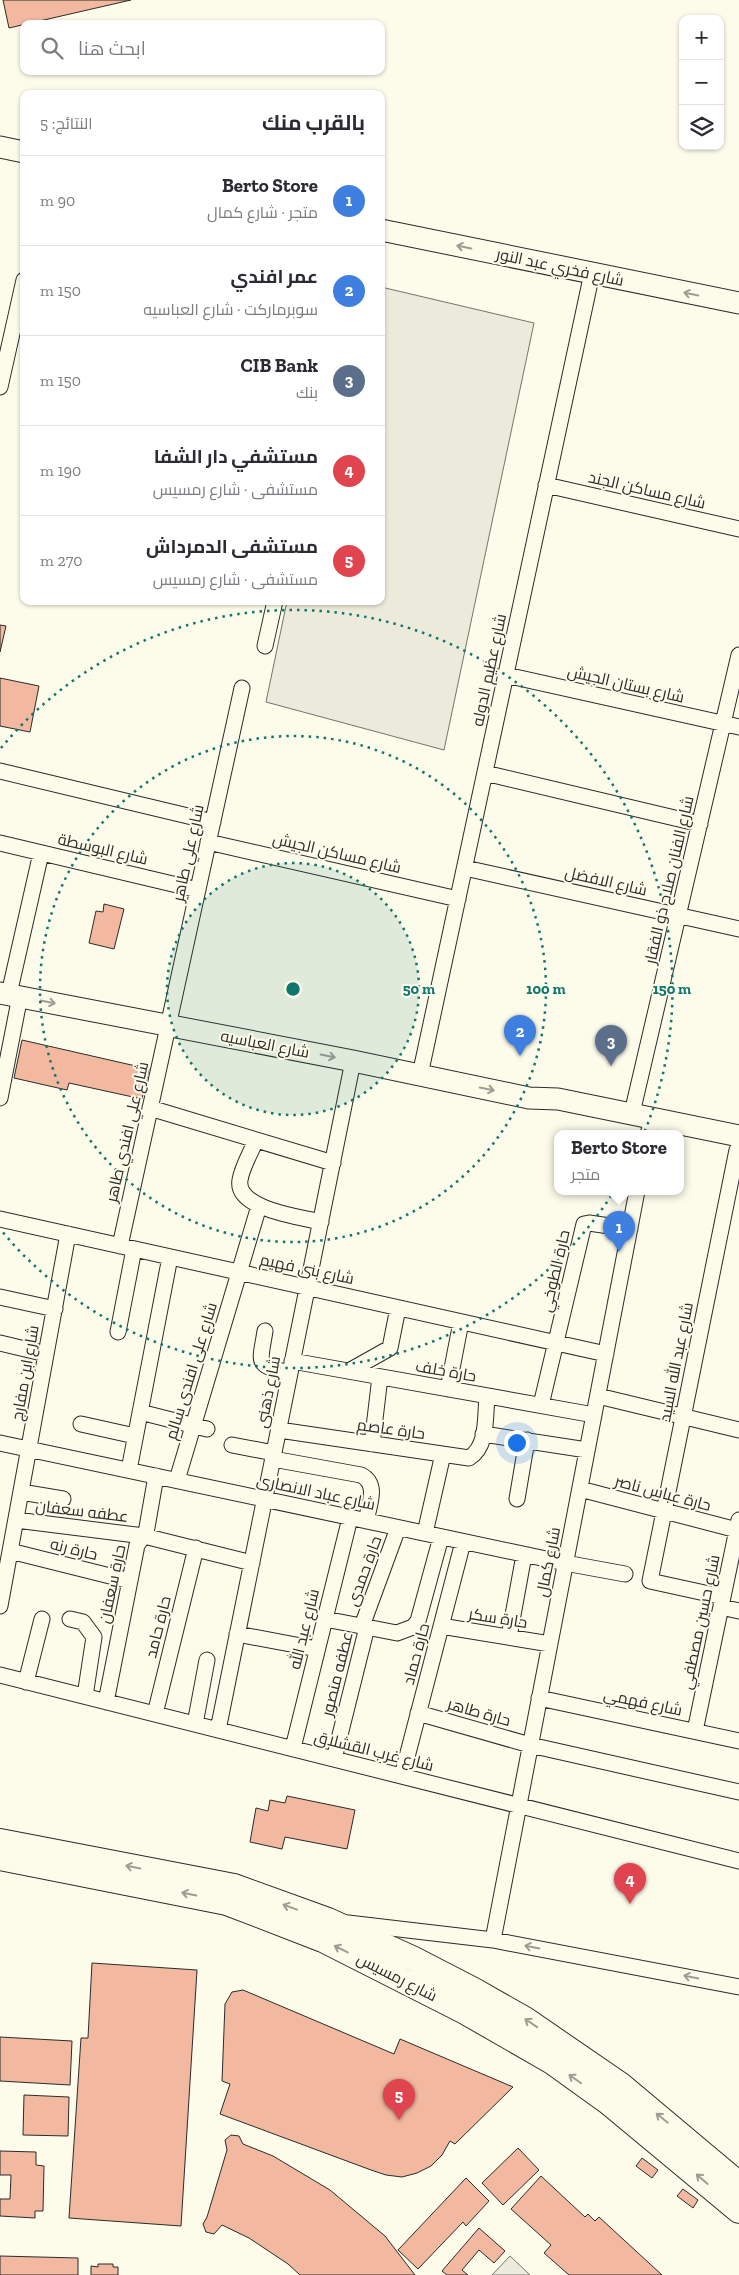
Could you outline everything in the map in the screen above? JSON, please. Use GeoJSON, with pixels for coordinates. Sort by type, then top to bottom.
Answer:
{"type":"FeatureCollection","features":[{"type":"Feature","properties":{"kind":"main road"},"geometry":{"type":"LineString","coordinates":[[0,147],[20,151]]}},
{"type":"Feature","properties":{"kind":"main road","name":"شارع فخري عبد النور"},"geometry":{"type":"LineString","coordinates":[[385,231],[739,303]]}},
{"type":"Feature","properties":{"kind":"main road","name":"شارع العباسيه"},"geometry":{"type":"LineString","coordinates":[[10,994],[353,1061],[529,1098],[548,1107],[646,1130]]}},
{"type":"Feature","properties":{"kind":"main road","name":"شارع العباسيه"},"geometry":{"type":"LineString","coordinates":[[529,1098],[551,1097],[632,1113],[738,1146]]}},
{"type":"Feature","properties":{"kind":"main road"},"geometry":{"type":"LineString","coordinates":[[684,1138],[738,1146]]}},
{"type":"Feature","properties":{"kind":"main road","name":"شارع رمسيس"},"geometry":{"type":"LineString","coordinates":[[0,1840],[234,1886],[328,1920],[412,1958],[525,2019],[621,2085],[739,2184]]}},
{"type":"Feature","properties":{"kind":"main road","name":"شارع رمسيس"},"geometry":{"type":"LineString","coordinates":[[0,1858],[227,1903],[323,1940],[465,2012],[552,2062],[609,2103],[739,2211]]}},
{"type":"Feature","properties":{"kind":"street","name":"شارع عظيم الدوله"},"geometry":{"type":"LineString","coordinates":[[420,1075],[592,273]]}},
{"type":"Feature","properties":{"kind":"street"},"geometry":{"type":"LineString","coordinates":[[0,387],[20,298]]}},
{"type":"Feature","properties":{"kind":"street","name":"شارع مساكن الجند"},"geometry":{"type":"LineString","coordinates":[[546,485],[739,529]]}},
{"type":"Feature","properties":{"kind":"street"},"geometry":{"type":"LineString","coordinates":[[265,646],[274,605]]}},
{"type":"Feature","properties":{"kind":"street","name":"شارع الفنان صلاح ذو الفقار"},"geometry":{"type":"LineString","coordinates":[[632,1113],[739,655]]}},
{"type":"Feature","properties":{"kind":"street","name":"شارع بستان الجيش"},"geometry":{"type":"LineString","coordinates":[[506,675],[739,727]]}},
{"type":"Feature","properties":{"kind":"street","name":"شارع علي طاهر"},"geometry":{"type":"LineString","coordinates":[[168,1025],[242,688]]}},
{"type":"Feature","properties":{"kind":"street"},"geometry":{"type":"LineString","coordinates":[[0,771],[213,822]]}},
{"type":"Feature","properties":{"kind":"street"},"geometry":{"type":"LineString","coordinates":[[485,773],[700,824]]}},
{"type":"Feature","properties":{"kind":"street","name":"شارع مساكن الجيش"},"geometry":{"type":"LineString","coordinates":[[208,842],[458,899]]}},
{"type":"Feature","properties":{"kind":"street","name":"شارع البوسطة"},"geometry":{"type":"LineString","coordinates":[[0,843],[198,890]]}},
{"type":"Feature","properties":{"kind":"street"},"geometry":{"type":"LineString","coordinates":[[1,1092],[10,994],[41,852]]}},
{"type":"Feature","properties":{"kind":"street","name":"شارع الافضل"},"geometry":{"type":"LineString","coordinates":[[465,868],[739,929]]}},
{"type":"Feature","properties":{"kind":"street","name":"شارع علي افندي طاهر"},"geometry":{"type":"LineString","coordinates":[[118,1332],[127,1248],[150,1108],[168,1025]]}},
{"type":"Feature","properties":{"kind":"street","name":"شارع ذهنى"},"geometry":{"type":"LineString","coordinates":[[218,1730],[353,1061]]}},
{"type":"Feature","properties":{"kind":"street"},"geometry":{"type":"LineString","coordinates":[[150,1108],[332,1163]]}},
{"type":"Feature","properties":{"kind":"street"},"geometry":{"type":"LineString","coordinates":[[256,1140],[239,1181],[242,1192],[249,1201],[259,1206],[320,1222]]}},
{"type":"Feature","properties":{"kind":"street","name":"شارع عبد الله السيد"},"geometry":{"type":"LineString","coordinates":[[722,1602],[650,1582],[738,1146]]}},
{"type":"Feature","properties":{"kind":"street","name":"شارع كمال"},"geometry":{"type":"LineString","coordinates":[[493,1940],[636,1195]]}},
{"type":"Feature","properties":{"kind":"street","name":"شارع على افندى سالم"},"geometry":{"type":"LineString","coordinates":[[176,1480],[200,1427],[238,1272],[259,1206]]}},
{"type":"Feature","properties":{"kind":"street","name":"شارع بنى فهيم"},"geometry":{"type":"LineString","coordinates":[[0,1219],[606,1354]]}},
{"type":"Feature","properties":{"kind":"street","name":"حارة الطوخي"},"geometry":{"type":"LineString","coordinates":[[556,1343],[584,1224],[589,1223],[630,1229]]}},
{"type":"Feature","properties":{"kind":"street","name":"شارع ابن مفارج"},"geometry":{"type":"LineString","coordinates":[[0,1606],[10,1550],[10,1527],[21,1492],[68,1234]]}},
{"type":"Feature","properties":{"kind":"street"},"geometry":{"type":"LineString","coordinates":[[129,1470],[170,1257]]}},
{"type":"Feature","properties":{"kind":"street"},"geometry":{"type":"LineString","coordinates":[[0,1298],[54,1309]]}},
{"type":"Feature","properties":{"kind":"street"},"geometry":{"type":"LineString","coordinates":[[349,1371],[390,1348],[398,1308]]}},
{"type":"Feature","properties":{"kind":"street"},"geometry":{"type":"LineString","coordinates":[[448,1389],[460,1322]]}},
{"type":"Feature","properties":{"kind":"street","name":"حارة خلف"},"geometry":{"type":"LineString","coordinates":[[265,1331],[261,1360],[267,1368],[291,1367],[349,1371],[594,1415]]}},
{"type":"Feature","properties":{"kind":"street"},"geometry":{"type":"LineString","coordinates":[[0,1343],[46,1354]]}},
{"type":"Feature","properties":{"kind":"street"},"geometry":{"type":"LineString","coordinates":[[541,1405],[556,1343]]}},
{"type":"Feature","properties":{"kind":"street"},"geometry":{"type":"LineString","coordinates":[[372,1444],[380,1377]]}},
{"type":"Feature","properties":{"kind":"street","name":"حارة عاصم"},"geometry":{"type":"LineString","coordinates":[[278,1430],[469,1458],[477,1454],[482,1445],[487,1396]]}},
{"type":"Feature","properties":{"kind":"street"},"geometry":{"type":"LineString","coordinates":[[598,1396],[739,1430]]}},
{"type":"Feature","properties":{"kind":"street"},"geometry":{"type":"LineString","coordinates":[[140,1412],[200,1427]]}},
{"type":"Feature","properties":{"kind":"street"},"geometry":{"type":"LineString","coordinates":[[81,1424],[135,1436]]}},
{"type":"Feature","properties":{"kind":"street"},"geometry":{"type":"LineString","coordinates":[[483,1434],[587,1450]]}},
{"type":"Feature","properties":{"kind":"street"},"geometry":{"type":"LineString","coordinates":[[517,1499],[527,1440]]}},
{"type":"Feature","properties":{"kind":"street","name":"شارع عباد الانصارى"},"geometry":{"type":"LineString","coordinates":[[0,1443],[524,1555],[625,1574]]}},
{"type":"Feature","properties":{"kind":"street"},"geometry":{"type":"LineString","coordinates":[[232,1445],[362,1475],[367,1478],[372,1488],[366,1521]]}},
{"type":"Feature","properties":{"kind":"street"},"geometry":{"type":"LineString","coordinates":[[425,1533],[443,1454]]}},
{"type":"Feature","properties":{"kind":"street","name":"حارة سعفان"},"geometry":{"type":"LineString","coordinates":[[106,1702],[137,1545],[144,1536],[156,1476]]}},
{"type":"Feature","properties":{"kind":"street","name":"حارة عباس ناصر"},"geometry":{"type":"LineString","coordinates":[[580,1489],[665,1511],[738,1525]]}},
{"type":"Feature","properties":{"kind":"street"},"geometry":{"type":"LineString","coordinates":[[21,1492],[63,1498]]}},
{"type":"Feature","properties":{"kind":"street","name":"شارع عبد الله"},"geometry":{"type":"LineString","coordinates":[[293,1748],[350,1518]]}},
{"type":"Feature","properties":{"kind":"street","name":"شارع حسين مصطفي"},"geometry":{"type":"LineString","coordinates":[[695,1731],[738,1525]]}},
{"type":"Feature","properties":{"kind":"street","name":"عطفه سعفان"},"geometry":{"type":"LineString","coordinates":[[10,1527],[144,1536],[252,1563]]}},
{"type":"Feature","properties":{"kind":"street","name":"حارة حمدى"},"geometry":{"type":"LineString","coordinates":[[364,1626],[398,1528]]}},
{"type":"Feature","properties":{"kind":"street"},"geometry":{"type":"LineString","coordinates":[[325,1619],[398,1633],[413,1627],[418,1621],[441,1537]]}},
{"type":"Feature","properties":{"kind":"street","name":"حارة حماد"},"geometry":{"type":"LineString","coordinates":[[402,1776],[463,1542]]}},
{"type":"Feature","properties":{"kind":"street","name":"حارة حامد"},"geometry":{"type":"LineString","coordinates":[[155,1714],[196,1548]]}},
{"type":"Feature","properties":{"kind":"street","name":"حارة رنه"},"geometry":{"type":"LineString","coordinates":[[10,1550],[130,1581]]}},
{"type":"Feature","properties":{"kind":"street"},"geometry":{"type":"LineString","coordinates":[[509,1637],[524,1555]]}},
{"type":"Feature","properties":{"kind":"street"},"geometry":{"type":"LineString","coordinates":[[722,1602],[739,1611]]}},
{"type":"Feature","properties":{"kind":"street"},"geometry":{"type":"LineString","coordinates":[[26,1682],[42,1619]]}},
{"type":"Feature","properties":{"kind":"street"},"geometry":{"type":"LineString","coordinates":[[70,1619],[83,1622],[94,1637],[85,1696]]}},
{"type":"Feature","properties":{"kind":"street","name":"عطفه منصور"},"geometry":{"type":"LineString","coordinates":[[334,1758],[364,1626]]}},
{"type":"Feature","properties":{"kind":"street","name":"حارة سكر"},"geometry":{"type":"LineString","coordinates":[[441,1626],[550,1644]]}},
{"type":"Feature","properties":{"kind":"street"},"geometry":{"type":"LineString","coordinates":[[237,1634],[317,1649]]}},
{"type":"Feature","properties":{"kind":"street"},"geometry":{"type":"LineString","coordinates":[[195,1724],[207,1660]]}},
{"type":"Feature","properties":{"kind":"street","name":"شارع غرب القشلاق"},"geometry":{"type":"LineString","coordinates":[[0,1675],[739,1862]]}},
{"type":"Feature","properties":{"kind":"street","name":"شارع فهمي"},"geometry":{"type":"LineString","coordinates":[[540,1698],[739,1741]]}},
{"type":"Feature","properties":{"kind":"street","name":"حارة طاهر"},"geometry":{"type":"LineString","coordinates":[[418,1713],[530,1745],[739,1792]]}},
{"type":"Feature","properties":{"kind":"street","name":"شارع رمسيس"},"geometry":{"type":"LineString","coordinates":[[328,1920],[493,1940],[739,1987]]}},
{"type":"Feature","properties":{"kind":"shaded area"},"geometry":{"type":"Polygon","coordinates":[[[385,288],[534,323],[444,750],[266,702],[286,605],[385,605],[385,288]]]}},
{"type":"Feature","properties":{"kind":"shaded area"},"geometry":{"type":"Polygon","coordinates":[[[510,2256],[530,2275],[492,2275],[510,2256]]]}},
{"type":"Feature","properties":{"kind":"building"},"geometry":{"type":"Polygon","coordinates":[[[3,0],[131,0],[44,20],[20,20],[20,25],[9,28],[3,0]]]}},
{"type":"Feature","properties":{"kind":"building"},"geometry":{"type":"Polygon","coordinates":[[[0,625],[6,626],[0,652],[0,625]]]}},
{"type":"Feature","properties":{"kind":"building"},"geometry":{"type":"Polygon","coordinates":[[[0,678],[39,686],[30,732],[0,726],[0,678]]]}},
{"type":"Feature","properties":{"kind":"building"},"geometry":{"type":"Polygon","coordinates":[[[104,904],[124,909],[114,949],[89,943],[96,911],[103,912],[104,904]]]}},
{"type":"Feature","properties":{"kind":"building"},"geometry":{"type":"Polygon","coordinates":[[[22,1040],[149,1069],[142,1099],[69,1083],[67,1090],[14,1078],[22,1040]]]}},
{"type":"Feature","properties":{"kind":"building"},"geometry":{"type":"Polygon","coordinates":[[[287,1796],[355,1810],[347,1849],[285,1837],[282,1849],[250,1842],[256,1808],[268,1811],[270,1800],[285,1803],[287,1796]]]}},
{"type":"Feature","properties":{"kind":"building"},"geometry":{"type":"Polygon","coordinates":[[[92,1963],[197,1970],[181,2226],[69,2218],[81,2038],[88,2038],[92,1963]]]}},
{"type":"Feature","properties":{"kind":"building"},"geometry":{"type":"Polygon","coordinates":[[[243,1990],[394,2054],[400,2039],[513,2087],[455,2144],[450,2141],[442,2155],[431,2166],[417,2173],[402,2177],[386,2175],[371,2170],[220,2114],[230,2084],[222,2081],[225,2004],[232,1992],[243,1990]]]}},
{"type":"Feature","properties":{"kind":"building"},"geometry":{"type":"Polygon","coordinates":[[[0,2037],[72,2041],[70,2085],[0,2081],[0,2037]]]}},
{"type":"Feature","properties":{"kind":"building"},"geometry":{"type":"Polygon","coordinates":[[[24,2095],[69,2097],[68,2136],[23,2135],[24,2095]]]}},
{"type":"Feature","properties":{"kind":"building"},"geometry":{"type":"Polygon","coordinates":[[[231,2135],[239,2136],[243,2144],[273,2156],[330,2190],[385,2236],[415,2275],[300,2275],[288,2264],[249,2238],[222,2225],[214,2234],[206,2232],[203,2224],[207,2217],[227,2150],[225,2140],[231,2135]]]}},
{"type":"Feature","properties":{"kind":"building"},"geometry":{"type":"Polygon","coordinates":[[[518,2148],[539,2170],[503,2205],[482,2183],[518,2148]]]}},
{"type":"Feature","properties":{"kind":"building"},"geometry":{"type":"Polygon","coordinates":[[[0,2151],[36,2152],[36,2165],[44,2166],[43,2211],[35,2211],[35,2218],[0,2216],[0,2199],[10,2199],[11,2175],[0,2175],[0,2151]]]}},
{"type":"Feature","properties":{"kind":"building"},"geometry":{"type":"Polygon","coordinates":[[[642,2158],[658,2170],[652,2178],[636,2166],[642,2158]]]}},
{"type":"Feature","properties":{"kind":"building"},"geometry":{"type":"Polygon","coordinates":[[[541,2176],[585,2217],[588,2214],[595,2221],[599,2217],[662,2275],[569,2275],[544,2253],[551,2245],[511,2209],[541,2176]]]}},
{"type":"Feature","properties":{"kind":"building"},"geometry":{"type":"Polygon","coordinates":[[[466,2178],[489,2201],[466,2226],[463,2222],[418,2269],[398,2250],[466,2178]]]}},
{"type":"Feature","properties":{"kind":"building"},"geometry":{"type":"Polygon","coordinates":[[[683,2189],[698,2200],[693,2208],[677,2196],[683,2189]]]}},
{"type":"Feature","properties":{"kind":"building"},"geometry":{"type":"Polygon","coordinates":[[[479,2228],[505,2251],[494,2263],[479,2250],[462,2270],[468,2275],[447,2275],[442,2271],[479,2228]]]}},
{"type":"Feature","properties":{"kind":"building"},"geometry":{"type":"Polygon","coordinates":[[[0,2256],[78,2258],[78,2275],[0,2275],[0,2256]]]}},
{"type":"Feature","properties":{"kind":"building"},"geometry":{"type":"Polygon","coordinates":[[[98,2264],[113,2264],[113,2267],[118,2267],[118,2275],[91,2275],[91,2266],[98,2267],[98,2264]]]}},
{"type":"Feature","properties":{"kind":"place","name":"عمر افندي"},"geometry":{"type":"Point","coordinates":[520,1056]}},
{"type":"Feature","properties":{"kind":"place","name":"CIB Bank"},"geometry":{"type":"Point","coordinates":[611,1066]}},
{"type":"Feature","properties":{"kind":"place","name":"Berto Store"},"geometry":{"type":"Point","coordinates":[619,1252]}},
{"type":"Feature","properties":{"kind":"place","name":"مستشفي دار الشفا"},"geometry":{"type":"Point","coordinates":[630,1904]}},
{"type":"Feature","properties":{"kind":"place","name":"مستشفى الدمرداش"},"geometry":{"type":"Point","coordinates":[399,2120]}}]}
